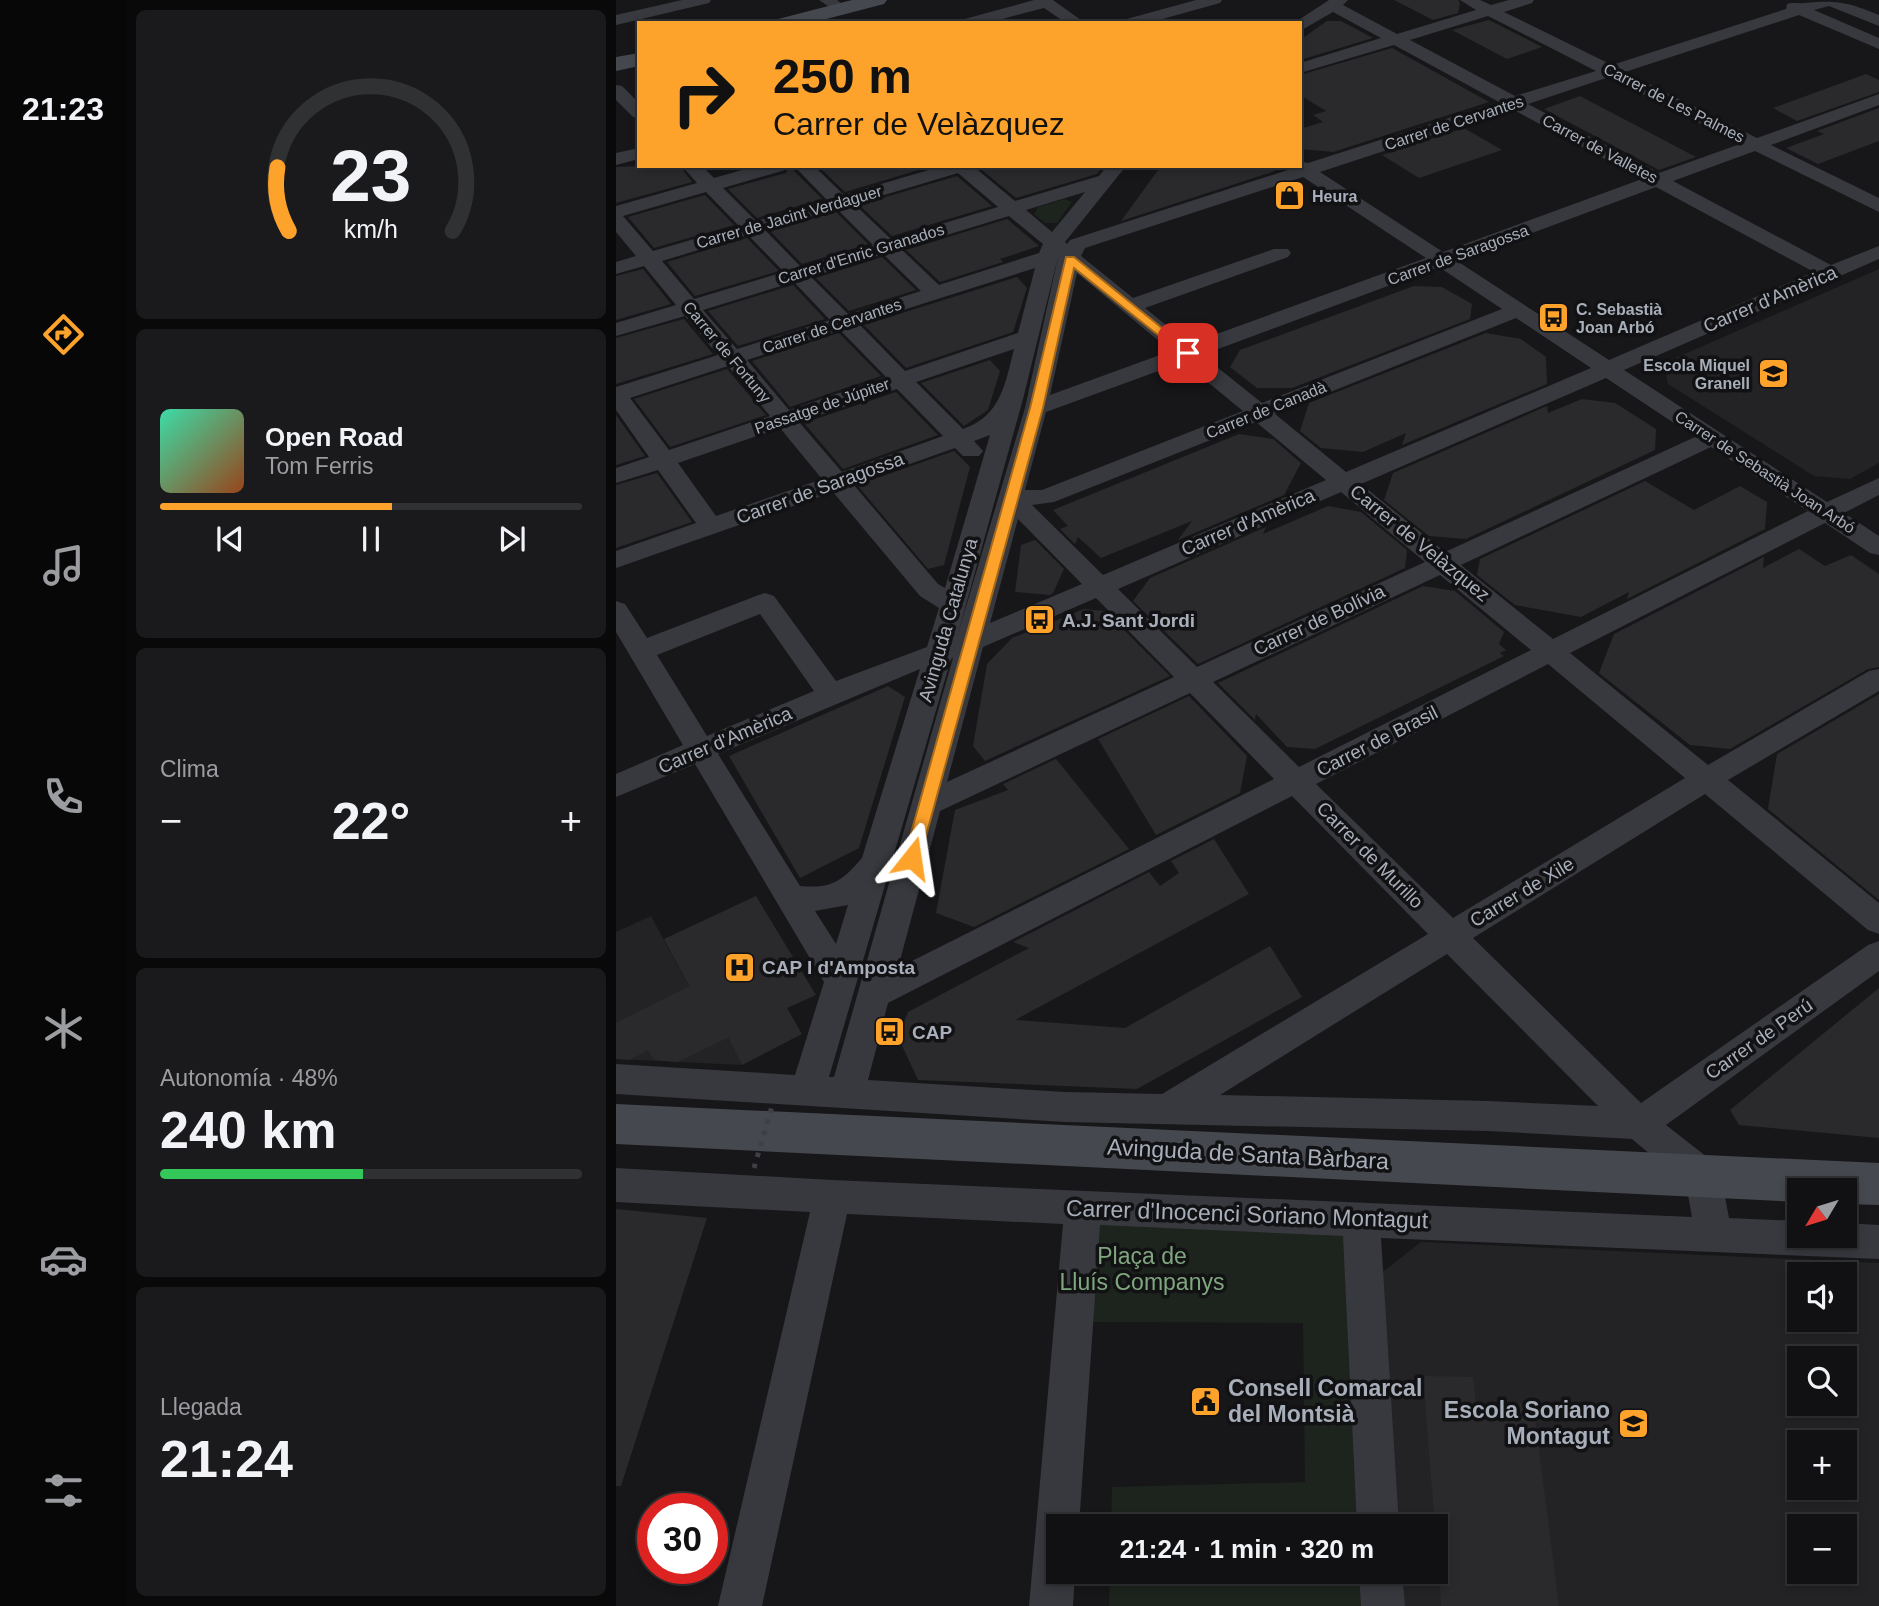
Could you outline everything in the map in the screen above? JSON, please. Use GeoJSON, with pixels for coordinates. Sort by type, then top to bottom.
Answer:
{"type":"FeatureCollection","features":[{"type":"Feature","properties":{"kind":"street"},"geometry":{"type":"LineString","coordinates":[[631,0],[650,18]]}},
{"type":"Feature","properties":{"kind":"street"},"geometry":{"type":"LineString","coordinates":[[616,20],[650,18],[703,0]]}},
{"type":"Feature","properties":{"kind":"street"},"geometry":{"type":"LineString","coordinates":[[792,21],[833,5],[877,0]]}},
{"type":"Feature","properties":{"kind":"street"},"geometry":{"type":"LineString","coordinates":[[1136,21],[1213,0]]}},
{"type":"Feature","properties":{"kind":"street","name":"Carrer de Les Palmes"},"geometry":{"type":"LineString","coordinates":[[1468,0],[1879,206]]}},
{"type":"Feature","properties":{"kind":"street"},"geometry":{"type":"LineString","coordinates":[[1302,67],[1526,0]]}},
{"type":"Feature","properties":{"kind":"street"},"geometry":{"type":"LineString","coordinates":[[1776,0],[1879,44]]}},
{"type":"Feature","properties":{"kind":"street"},"geometry":{"type":"LineString","coordinates":[[1829,0],[1879,21]]}},
{"type":"Feature","properties":{"kind":"street","name":"Carrer de Cervantes"},"geometry":{"type":"LineString","coordinates":[[616,395],[935,293],[1303,169],[1516,104],[1829,0]]}},
{"type":"Feature","properties":{"kind":"street"},"geometry":{"type":"LineString","coordinates":[[974,21],[1044,1],[1074,21]]}},
{"type":"Feature","properties":{"kind":"street"},"geometry":{"type":"LineString","coordinates":[[1289,21],[1330,2]]}},
{"type":"Feature","properties":{"kind":"street"},"geometry":{"type":"LineString","coordinates":[[1302,24],[1330,2]]}},
{"type":"Feature","properties":{"kind":"street","name":"Carrer de Valletes"},"geometry":{"type":"LineString","coordinates":[[1330,2],[1830,273]]}},
{"type":"Feature","properties":{"kind":"street"},"geometry":{"type":"LineString","coordinates":[[616,64],[637,59]]}},
{"type":"Feature","properties":{"kind":"street"},"geometry":{"type":"LineString","coordinates":[[616,90],[632,110]]}},
{"type":"Feature","properties":{"kind":"street","name":"Carrer de Saragossa"},"geometry":{"type":"LineString","coordinates":[[616,560],[980,431],[1024,404],[1188,353],[1879,99]]}},
{"type":"Feature","properties":{"kind":"street"},"geometry":{"type":"LineString","coordinates":[[616,159],[637,154]]}},
{"type":"Feature","properties":{"kind":"street"},"geometry":{"type":"LineString","coordinates":[[693,168],[991,471]]}},
{"type":"Feature","properties":{"kind":"street"},"geometry":{"type":"LineString","coordinates":[[616,212],[771,168]]}},
{"type":"Feature","properties":{"kind":"street"},"geometry":{"type":"LineString","coordinates":[[805,168],[935,293]]}},
{"type":"Feature","properties":{"kind":"street","name":"Carrer de Jacint Verdaguer"},"geometry":{"type":"LineString","coordinates":[[616,268],[955,168]]}},
{"type":"Feature","properties":{"kind":"street","name":"Carrer de Velàzquez"},"geometry":{"type":"LineString","coordinates":[[964,168],[1879,921]]}},
{"type":"Feature","properties":{"kind":"street"},"geometry":{"type":"LineString","coordinates":[[847,1092],[1011,498],[1024,404],[1062,251],[1136,168]]}},
{"type":"Feature","properties":{"kind":"street","name":"Carrer de Sebastià Joan Arbó"},"geometry":{"type":"LineString","coordinates":[[1303,169],[1879,547]]}},
{"type":"Feature","properties":{"kind":"street","name":"Avinguda Catalunya"},"geometry":{"type":"LineString","coordinates":[[807,1090],[877,862],[991,471],[1024,404],[1028,338],[1062,251],[1111,173]]}},
{"type":"Feature","properties":{"kind":"street","name":"Carrer d'Enric Granados"},"geometry":{"type":"LineString","coordinates":[[616,330],[1011,208],[1111,173]]}},
{"type":"Feature","properties":{"kind":"street","name":"Carrer de Fortuny"},"geometry":{"type":"LineString","coordinates":[[616,220],[929,590],[953,605]]}},
{"type":"Feature","properties":{"kind":"street","name":"Carrer d'Amèrica"},"geometry":{"type":"LineString","coordinates":[[616,786],[831,694],[973,641],[1879,252]]}},
{"type":"Feature","properties":{"kind":"street"},"geometry":{"type":"LineString","coordinates":[[1130,306],[1281,253]]}},
{"type":"Feature","properties":{"kind":"street","name":"Carrer de Canadà"},"geometry":{"type":"LineString","coordinates":[[1011,498],[1045,497],[1518,310]]}},
{"type":"Feature","properties":{"kind":"street","name":"Passatge de Júpiter"},"geometry":{"type":"LineString","coordinates":[[616,475],[1028,338]]}},
{"type":"Feature","properties":{"kind":"street"},"geometry":{"type":"LineString","coordinates":[[616,395],[711,526]]}},
{"type":"Feature","properties":{"kind":"street","name":"Carrer de Bolívia"},"geometry":{"type":"LineString","coordinates":[[927,804],[1712,438]]}},
{"type":"Feature","properties":{"kind":"street","name":"Carrer de Brasil"},"geometry":{"type":"LineString","coordinates":[[874,995],[1879,485]]}},
{"type":"Feature","properties":{"kind":"street","name":"Carrer de Murillo"},"geometry":{"type":"LineString","coordinates":[[1011,498],[1639,1124],[1703,1176]]}},
{"type":"Feature","properties":{"kind":"street"},"geometry":{"type":"LineString","coordinates":[[641,651],[765,602],[831,694]]}},
{"type":"Feature","properties":{"kind":"street"},"geometry":{"type":"LineString","coordinates":[[616,610],[841,981]]}},
{"type":"Feature","properties":{"kind":"street","name":"Carrer de Xile"},"geometry":{"type":"LineString","coordinates":[[1167,1109],[1707,779],[1879,678]]}},
{"type":"Feature","properties":{"kind":"street"},"geometry":{"type":"LineString","coordinates":[[790,897],[822,901],[845,894],[858,885],[877,862]]}},
{"type":"Feature","properties":{"kind":"street","name":"Carrer de Perú"},"geometry":{"type":"LineString","coordinates":[[1639,1124],[1879,954]]}},
{"type":"Feature","properties":{"kind":"street","name":"Avinguda de Santa Bàrbara"},"geometry":{"type":"LineString","coordinates":[[616,1079],[1065,1107],[1488,1116],[1639,1124]]}},
{"type":"Feature","properties":{"kind":"street","name":"Avinguda de Santa Bàrbara"},"geometry":{"type":"LineString","coordinates":[[616,1124],[1879,1184]]}},
{"type":"Feature","properties":{"kind":"street"},"geometry":{"type":"LineString","coordinates":[[1703,1176],[1714,1235]]}},
{"type":"Feature","properties":{"kind":"street","name":"Carrer d'Inocenci Soriano Montagut"},"geometry":{"type":"LineString","coordinates":[[616,1185],[832,1197],[1879,1242]]}},
{"type":"Feature","properties":{"kind":"street"},"geometry":{"type":"LineString","coordinates":[[740,1606],[832,1197]]}},
{"type":"Feature","properties":{"kind":"street"},"geometry":{"type":"LineString","coordinates":[[1051,1606],[1083,1208]]}},
{"type":"Feature","properties":{"kind":"street"},"geometry":{"type":"LineString","coordinates":[[1361,1219],[1377,1514]]}},
{"type":"Feature","properties":{"kind":"street"},"geometry":{"type":"LineString","coordinates":[[1382,1584],[1383,1606]]}},
{"type":"Feature","properties":{"kind":"path"},"geometry":{"type":"LineString","coordinates":[[754,1168],[773,1103]]}},
{"type":"Feature","properties":{"kind":"shaded area","name":"Escola Miquel Granell"},"geometry":{"type":"Polygon","coordinates":[[[1879,269],[1879,463],[1850,479],[1814,476],[1668,384],[1664,363],[1879,269]]]}},
{"type":"Feature","properties":{"kind":"shaded area"},"geometry":{"type":"Polygon","coordinates":[[[651,916],[719,1042],[728,1038],[742,1065],[616,1059],[616,932],[651,916]]]}},
{"type":"Feature","properties":{"kind":"shaded area","name":"Escola Soriano Montagut"},"geometry":{"type":"Polygon","coordinates":[[[1421,1242],[1879,1263],[1879,1606],[1397,1606],[1396,1584],[1448,1584],[1448,1514],[1392,1514],[1380,1274],[1421,1242]]]}},
{"type":"Feature","properties":{"kind":"green space"},"geometry":{"type":"Polygon","coordinates":[[[1065,199],[1072,202],[1057,223],[1045,223],[1034,214],[1038,207],[1065,199]]]}},
{"type":"Feature","properties":{"kind":"green space","name":"Plaça de Lluís Companys"},"geometry":{"type":"Polygon","coordinates":[[[1091,1215],[1350,1225],[1360,1514],[1111,1514],[1112,1487],[1305,1482],[1303,1323],[1084,1322],[1091,1215]]]}},
{"type":"Feature","properties":{"kind":"green space"},"geometry":{"type":"Polygon","coordinates":[[[1110,1584],[1362,1584],[1363,1606],[1109,1606],[1110,1584]]]}},
{"type":"Feature","properties":{"kind":"building"},"geometry":{"type":"Polygon","coordinates":[[[1394,0],[1458,0],[1460,3],[1458,13],[1433,20],[1394,0]]]}},
{"type":"Feature","properties":{"kind":"building"},"geometry":{"type":"Polygon","coordinates":[[[1489,20],[1542,47],[1507,59],[1452,30],[1489,20]]]}},
{"type":"Feature","properties":{"kind":"building"},"geometry":{"type":"Polygon","coordinates":[[[1327,21],[1341,21],[1373,38],[1302,59],[1302,39],[1327,21]]]}},
{"type":"Feature","properties":{"kind":"building"},"geometry":{"type":"Polygon","coordinates":[[[1392,48],[1489,102],[1333,152],[1302,149],[1302,128],[1323,122],[1313,115],[1326,111],[1302,96],[1302,74],[1392,48]]]}},
{"type":"Feature","properties":{"kind":"building"},"geometry":{"type":"Polygon","coordinates":[[[1866,74],[1879,80],[1879,92],[1797,121],[1773,108],[1866,74]]]}},
{"type":"Feature","properties":{"kind":"building"},"geometry":{"type":"Polygon","coordinates":[[[1580,96],[1696,157],[1659,170],[1544,109],[1580,96]]]}},
{"type":"Feature","properties":{"kind":"building"},"geometry":{"type":"Polygon","coordinates":[[[1879,108],[1879,141],[1818,164],[1786,148],[1824,134],[1817,131],[1879,108]]]}},
{"type":"Feature","properties":{"kind":"building"},"geometry":{"type":"Polygon","coordinates":[[[1464,128],[1502,150],[1419,178],[1382,155],[1464,128]]]}},
{"type":"Feature","properties":{"kind":"building"},"geometry":{"type":"Polygon","coordinates":[[[616,167],[682,168],[692,182],[616,203],[616,167]]]}},
{"type":"Feature","properties":{"kind":"building"},"geometry":{"type":"Polygon","coordinates":[[[791,168],[822,199],[757,218],[728,189],[786,173],[791,168]]]}},
{"type":"Feature","properties":{"kind":"building"},"geometry":{"type":"Polygon","coordinates":[[[820,168],[925,168],[845,192],[820,168]]]}},
{"type":"Feature","properties":{"kind":"building"},"geometry":{"type":"Polygon","coordinates":[[[979,168],[1102,168],[1097,174],[1016,198],[979,168]]]}},
{"type":"Feature","properties":{"kind":"building"},"geometry":{"type":"Polygon","coordinates":[[[1160,168],[1274,168],[1275,171],[1121,221],[1160,168]]]}},
{"type":"Feature","properties":{"kind":"building"},"geometry":{"type":"Polygon","coordinates":[[[957,176],[992,206],[892,236],[859,205],[957,176]]]}},
{"type":"Feature","properties":{"kind":"building"},"geometry":{"type":"Polygon","coordinates":[[[705,195],[734,225],[654,248],[628,217],[705,195]]]}},
{"type":"Feature","properties":{"kind":"building"},"geometry":{"type":"Polygon","coordinates":[[[836,212],[868,244],[802,264],[770,231],[836,212]]]}},
{"type":"Feature","properties":{"kind":"building"},"geometry":{"type":"Polygon","coordinates":[[[1007,219],[1039,246],[1000,259],[1003,262],[940,282],[906,250],[1007,219]]]}},
{"type":"Feature","properties":{"kind":"building"},"geometry":{"type":"Polygon","coordinates":[[[747,238],[779,271],[695,296],[667,262],[747,238]]]}},
{"type":"Feature","properties":{"kind":"building"},"geometry":{"type":"Polygon","coordinates":[[[882,257],[916,290],[849,311],[816,278],[882,257]]]}},
{"type":"Feature","properties":{"kind":"building"},"geometry":{"type":"Polygon","coordinates":[[[643,269],[671,304],[616,320],[616,276],[643,269]]]}},
{"type":"Feature","properties":{"kind":"building"},"geometry":{"type":"Polygon","coordinates":[[[1017,277],[1027,288],[1013,332],[906,368],[864,325],[1017,277]]]}},
{"type":"Feature","properties":{"kind":"building"},"geometry":{"type":"Polygon","coordinates":[[[793,285],[825,319],[738,346],[708,311],[793,285]]]}},
{"type":"Feature","properties":{"kind":"building"},"geometry":{"type":"Polygon","coordinates":[[[1414,286],[1442,287],[1472,304],[1470,319],[1292,388],[1257,388],[1230,367],[1240,350],[1414,286]]]}},
{"type":"Feature","properties":{"kind":"building"},"geometry":{"type":"Polygon","coordinates":[[[684,319],[713,354],[616,384],[616,338],[684,319]]]}},
{"type":"Feature","properties":{"kind":"building"},"geometry":{"type":"Polygon","coordinates":[[[839,333],[881,376],[790,407],[752,361],[839,333]]]}},
{"type":"Feature","properties":{"kind":"building"},"geometry":{"type":"Polygon","coordinates":[[[1486,333],[1521,339],[1546,357],[1547,384],[1402,445],[1406,433],[1363,452],[1321,448],[1300,431],[1309,403],[1486,333]]]}},
{"type":"Feature","properties":{"kind":"building"},"geometry":{"type":"Polygon","coordinates":[[[990,360],[1000,371],[988,410],[964,426],[921,383],[990,360]]]}},
{"type":"Feature","properties":{"kind":"building"},"geometry":{"type":"Polygon","coordinates":[[[727,369],[766,415],[670,447],[634,399],[727,369]]]}},
{"type":"Feature","properties":{"kind":"building"},"geometry":{"type":"Polygon","coordinates":[[[896,392],[938,435],[843,469],[804,423],[896,392]]]}},
{"type":"Feature","properties":{"kind":"building"},"geometry":{"type":"Polygon","coordinates":[[[1582,399],[1615,403],[1656,429],[1655,450],[1466,539],[1429,536],[1384,500],[1393,473],[1547,406],[1548,413],[1582,399]]]}},
{"type":"Feature","properties":{"kind":"building"},"geometry":{"type":"Polygon","coordinates":[[[616,415],[645,456],[616,465],[616,415]]]}},
{"type":"Feature","properties":{"kind":"building"},"geometry":{"type":"Polygon","coordinates":[[[1239,434],[1273,439],[1301,463],[1284,495],[1178,540],[1192,521],[1101,558],[1078,537],[1075,544],[1060,529],[1068,526],[1053,510],[1239,434]]]}},
{"type":"Feature","properties":{"kind":"building"},"geometry":{"type":"Polygon","coordinates":[[[954,451],[970,467],[944,565],[928,569],[857,485],[954,451]]]}},
{"type":"Feature","properties":{"kind":"building"},"geometry":{"type":"Polygon","coordinates":[[[657,473],[692,522],[616,548],[616,485],[657,473]]]}},
{"type":"Feature","properties":{"kind":"building"},"geometry":{"type":"Polygon","coordinates":[[[1645,481],[1694,510],[1740,486],[1767,502],[1765,529],[1627,599],[1629,592],[1581,617],[1515,605],[1477,575],[1480,559],[1645,481]]]}},
{"type":"Feature","properties":{"kind":"building"},"geometry":{"type":"Polygon","coordinates":[[[1328,506],[1361,512],[1407,550],[1405,568],[1198,664],[1133,601],[1150,578],[1266,527],[1263,534],[1328,506]]]}},
{"type":"Feature","properties":{"kind":"building"},"geometry":{"type":"Polygon","coordinates":[[[1035,540],[1064,569],[1050,595],[1015,592],[1021,545],[1035,540]]]}},
{"type":"Feature","properties":{"kind":"building"},"geometry":{"type":"Polygon","coordinates":[[[1799,549],[1825,566],[1851,555],[1879,574],[1879,667],[1868,669],[1730,749],[1690,745],[1599,673],[1614,634],[1764,557],[1763,568],[1799,549]]]}},
{"type":"Feature","properties":{"kind":"building"},"geometry":{"type":"Polygon","coordinates":[[[1423,586],[1455,591],[1504,632],[1499,644],[1506,650],[1500,653],[1504,656],[1315,749],[1287,747],[1256,714],[1255,720],[1218,683],[1423,586]]]}},
{"type":"Feature","properties":{"kind":"building"},"geometry":{"type":"Polygon","coordinates":[[[1084,609],[1105,611],[1170,676],[985,761],[973,746],[987,664],[1012,638],[1084,609]]]}},
{"type":"Feature","properties":{"kind":"building"},"geometry":{"type":"Polygon","coordinates":[[[888,686],[905,697],[859,848],[800,878],[729,756],[888,686]]]}},
{"type":"Feature","properties":{"kind":"building"},"geometry":{"type":"Polygon","coordinates":[[[1879,694],[1879,900],[1768,809],[1777,754],[1879,694]]]}},
{"type":"Feature","properties":{"kind":"building"},"geometry":{"type":"Polygon","coordinates":[[[1189,696],[1247,756],[1240,793],[1156,835],[1098,739],[1189,696]]]}},
{"type":"Feature","properties":{"kind":"building"},"geometry":{"type":"Polygon","coordinates":[[[1056,759],[1129,849],[974,927],[936,913],[955,810],[1008,790],[1003,784],[1056,759]]]}},
{"type":"Feature","properties":{"kind":"building"},"geometry":{"type":"Polygon","coordinates":[[[1214,839],[1249,894],[1015,1020],[1125,1028],[1270,946],[1302,997],[1137,1089],[918,1080],[898,1037],[908,1012],[1029,948],[1013,942],[1149,872],[1160,886],[1179,873],[1171,861],[1214,839]]]}},
{"type":"Feature","properties":{"kind":"building","name":"CAP I d'Amposta"},"geometry":{"type":"Polygon","coordinates":[[[756,896],[816,995],[787,1008],[802,1034],[742,1065],[728,1038],[677,1062],[654,1060],[648,1050],[630,1060],[616,1059],[616,1023],[689,986],[664,939],[756,896]]]}},
{"type":"Feature","properties":{"kind":"building"},"geometry":{"type":"Polygon","coordinates":[[[1879,988],[1879,1138],[1739,1125],[1730,1110],[1879,988]]]}},
{"type":"Feature","properties":{"kind":"building"},"geometry":{"type":"Polygon","coordinates":[[[616,1209],[707,1218],[621,1486],[616,1486],[616,1209]]]}},
{"type":"Feature","properties":{"kind":"building"},"geometry":{"type":"Polygon","coordinates":[[[1423,1376],[1473,1377],[1476,1404],[1533,1403],[1559,1606],[1441,1606],[1440,1584],[1448,1584],[1448,1514],[1434,1514],[1423,1376]]]}},
{"type":"Feature","properties":{"kind":"place","name":"Heura"},"geometry":{"type":"Point","coordinates":[1289,196]}},
{"type":"Feature","properties":{"kind":"place","name":"C. Sebastià Joan Arbó"},"geometry":{"type":"Point","coordinates":[1553,318]}},
{"type":"Feature","properties":{"kind":"place","name":"Escola Miquel Granell"},"geometry":{"type":"Point","coordinates":[1773,374]}},
{"type":"Feature","properties":{"kind":"place","name":"A.J. Sant Jordi"},"geometry":{"type":"Point","coordinates":[1039,620]}},
{"type":"Feature","properties":{"kind":"place","name":"CAP I d'Amposta"},"geometry":{"type":"Point","coordinates":[739,967]}},
{"type":"Feature","properties":{"kind":"place","name":"CAP"},"geometry":{"type":"Point","coordinates":[889,1032]}},
{"type":"Feature","properties":{"kind":"place","name":"Consell Comarcal del Montsià"},"geometry":{"type":"Point","coordinates":[1205,1401]}},
{"type":"Feature","properties":{"kind":"place","name":"Escola Soriano Montagut"},"geometry":{"type":"Point","coordinates":[1633,1423]}},
{"type":"Feature","properties":{"kind":"route"},"geometry":{"type":"LineString","coordinates":[[912,858],[1037,408],[1070,260],[1188,353]]}}]}
